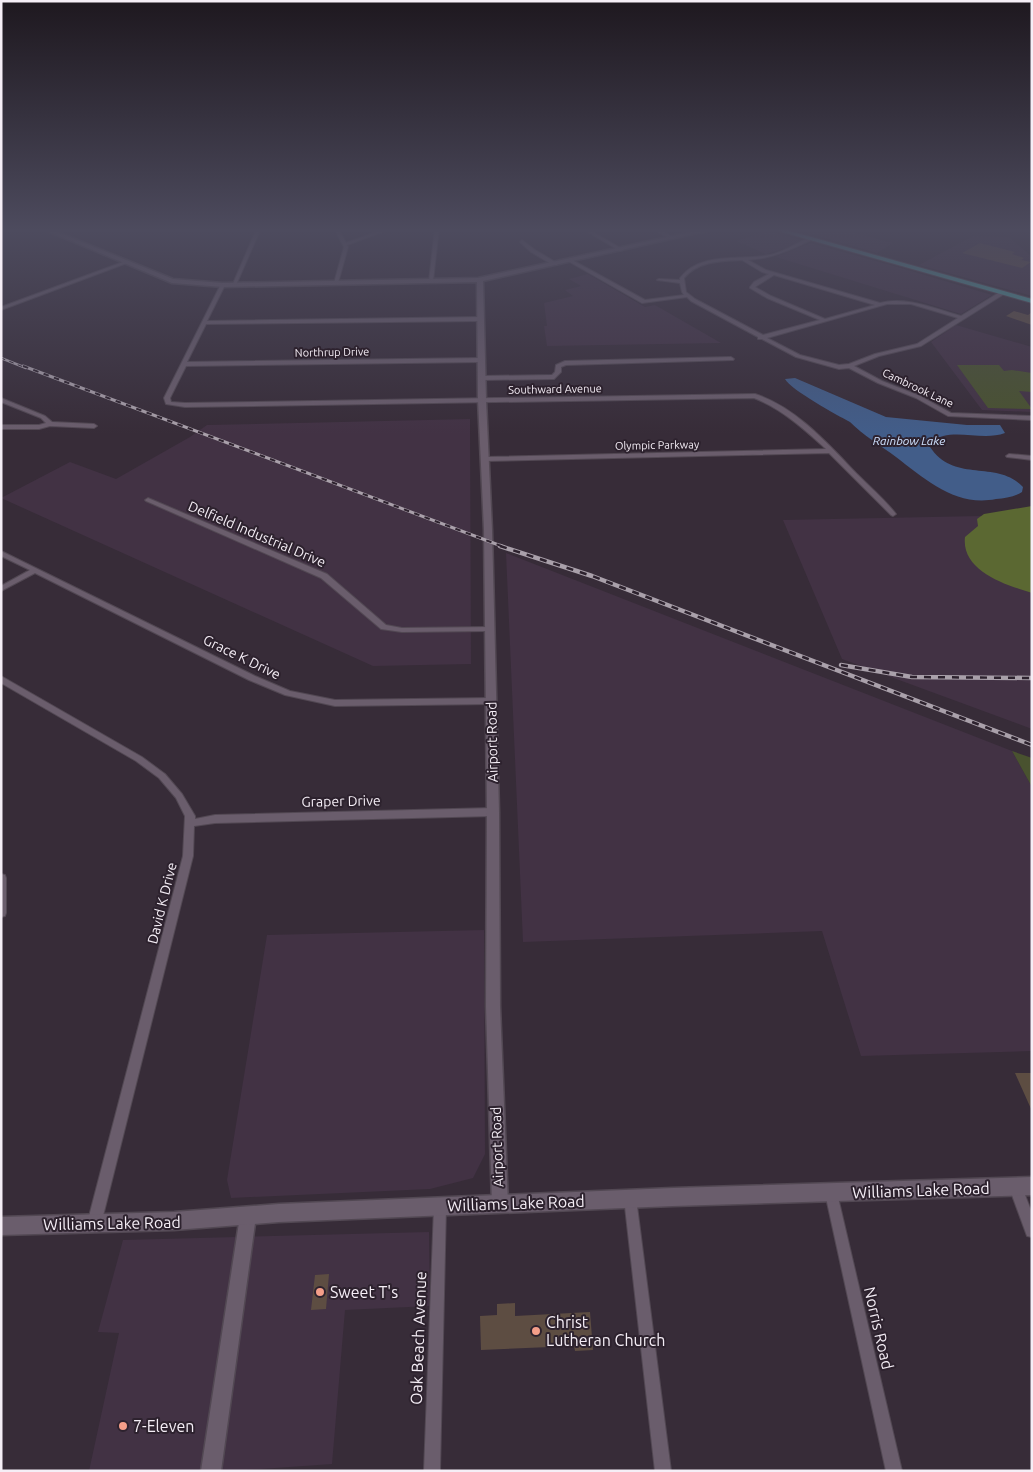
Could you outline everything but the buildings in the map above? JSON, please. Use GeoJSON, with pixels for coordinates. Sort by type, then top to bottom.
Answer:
{"type":"FeatureCollection","features":[{"type":"Feature","properties":{"kind":"main road"},"geometry":{"type":"LineString","coordinates":[[1016,297],[1032,301]]}},
{"type":"Feature","properties":{"kind":"main road","name":"Williams Lake Road"},"geometry":{"type":"LineString","coordinates":[[1,1226],[63,1223],[94,1224],[278,1213],[630,1198],[1023,1187]]}},
{"type":"Feature","properties":{"kind":"street"},"geometry":{"type":"LineString","coordinates":[[1,309],[34,297]]}},
{"type":"Feature","properties":{"kind":"street"},"geometry":{"type":"LineString","coordinates":[[184,364],[217,297]]}},
{"type":"Feature","properties":{"kind":"street","name":"Airport Road"},"geometry":{"type":"LineString","coordinates":[[480,297],[490,629],[493,812],[493,1015],[500,1204]]}},
{"type":"Feature","properties":{"kind":"street"},"geometry":{"type":"LineString","coordinates":[[634,297],[644,302],[682,297]]}},
{"type":"Feature","properties":{"kind":"street"},"geometry":{"type":"LineString","coordinates":[[688,297],[760,338],[806,360],[838,367],[850,366]]}},
{"type":"Feature","properties":{"kind":"street"},"geometry":{"type":"LineString","coordinates":[[768,297],[824,320]]}},
{"type":"Feature","properties":{"kind":"street"},"geometry":{"type":"LineString","coordinates":[[852,297],[878,304]]}},
{"type":"Feature","properties":{"kind":"street","name":"Cambrook Lane"},"geometry":{"type":"LineString","coordinates":[[850,366],[877,355],[919,345],[996,297]]}},
{"type":"Feature","properties":{"kind":"street"},"geometry":{"type":"LineString","coordinates":[[760,338],[878,304],[907,302],[962,318]]}},
{"type":"Feature","properties":{"kind":"street"},"geometry":{"type":"LineString","coordinates":[[204,323],[481,319]]}},
{"type":"Feature","properties":{"kind":"street"},"geometry":{"type":"LineString","coordinates":[[482,378],[554,376],[558,372],[558,366],[565,363],[731,359]]}},
{"type":"Feature","properties":{"kind":"street","name":"Northrup Drive"},"geometry":{"type":"LineString","coordinates":[[184,364],[482,360]]}},
{"type":"Feature","properties":{"kind":"street","name":"Southward Avenue"},"geometry":{"type":"LineString","coordinates":[[184,364],[167,398],[168,403],[172,405],[755,396],[766,399],[798,420],[893,514]]}},
{"type":"Feature","properties":{"kind":"street","name":"Cambrook Lane"},"geometry":{"type":"LineString","coordinates":[[850,366],[880,382],[918,397],[950,415],[1032,418]]}},
{"type":"Feature","properties":{"kind":"street"},"geometry":{"type":"LineString","coordinates":[[1,400],[43,417],[50,424]]}},
{"type":"Feature","properties":{"kind":"street"},"geometry":{"type":"LineString","coordinates":[[1,428],[50,424],[94,426]]}},
{"type":"Feature","properties":{"kind":"street","name":"Olympic Parkway"},"geometry":{"type":"LineString","coordinates":[[485,459],[829,452]]}},
{"type":"Feature","properties":{"kind":"street"},"geometry":{"type":"LineString","coordinates":[[1009,456],[1032,458]]}},
{"type":"Feature","properties":{"kind":"street","name":"Delfield Industrial Drive"},"geometry":{"type":"LineString","coordinates":[[148,500],[324,576],[384,626],[402,630],[490,629]]}},
{"type":"Feature","properties":{"kind":"street","name":"Grace K Drive"},"geometry":{"type":"LineString","coordinates":[[1,553],[252,678],[288,693],[327,702],[350,704],[491,702]]}},
{"type":"Feature","properties":{"kind":"street"},"geometry":{"type":"LineString","coordinates":[[1,589],[35,570]]}},
{"type":"Feature","properties":{"kind":"street","name":"David K Drive"},"geometry":{"type":"LineString","coordinates":[[1,679],[139,759],[162,776],[179,796],[190,816],[188,856],[94,1224]]}},
{"type":"Feature","properties":{"kind":"street","name":"Graper Drive"},"geometry":{"type":"LineString","coordinates":[[190,823],[215,819],[493,812]]}},
{"type":"Feature","properties":{"kind":"street"},"geometry":{"type":"LineString","coordinates":[[1,878],[1,913]]}},
{"type":"Feature","properties":{"kind":"street"},"geometry":{"type":"LineString","coordinates":[[1023,1187],[1032,1231]]}},
{"type":"Feature","properties":{"kind":"street","name":"Norris Road"},"geometry":{"type":"LineString","coordinates":[[831,1193],[894,1471]]}},
{"type":"Feature","properties":{"kind":"street"},"geometry":{"type":"LineString","coordinates":[[630,1198],[663,1471]]}},
{"type":"Feature","properties":{"kind":"street","name":"Oak Beach Avenue"},"geometry":{"type":"LineString","coordinates":[[432,1471],[440,1207]]}},
{"type":"Feature","properties":{"kind":"street"},"geometry":{"type":"LineString","coordinates":[[211,1471],[248,1216]]}},
{"type":"Feature","properties":{"kind":"shaded area"},"geometry":{"type":"Polygon","coordinates":[[[570,297],[627,297],[645,307],[655,305],[721,343],[547,346],[544,326],[547,326],[544,303],[570,297]]]}},
{"type":"Feature","properties":{"kind":"shaded area"},"geometry":{"type":"Polygon","coordinates":[[[905,297],[989,297],[961,314],[905,297]]]}},
{"type":"Feature","properties":{"kind":"shaded area"},"geometry":{"type":"Polygon","coordinates":[[[956,325],[1032,347],[1032,412],[982,410],[931,342],[956,325]]]}},
{"type":"Feature","properties":{"kind":"shaded area"},"geometry":{"type":"Polygon","coordinates":[[[470,419],[471,664],[373,666],[1,498],[70,462],[116,479],[190,437],[207,425],[470,419]]]}},
{"type":"Feature","properties":{"kind":"shaded area"},"geometry":{"type":"Polygon","coordinates":[[[1032,515],[1032,729],[842,659],[783,520],[1032,515]]]}},
{"type":"Feature","properties":{"kind":"shaded area"},"geometry":{"type":"Polygon","coordinates":[[[506,553],[1012,751],[1032,787],[1032,1051],[861,1056],[822,931],[523,942],[506,553]]]}},
{"type":"Feature","properties":{"kind":"shaded area"},"geometry":{"type":"Polygon","coordinates":[[[484,930],[485,1154],[473,1178],[430,1189],[231,1198],[227,1180],[267,935],[484,930]]]}},
{"type":"Feature","properties":{"kind":"shaded area"},"geometry":{"type":"Polygon","coordinates":[[[429,1232],[430,1306],[345,1310],[332,1464],[233,1471],[89,1471],[119,1333],[98,1332],[123,1240],[429,1232]]]}},
{"type":"Feature","properties":{"kind":"green space"},"geometry":{"type":"Polygon","coordinates":[[[957,365],[999,365],[1004,371],[1012,370],[1032,373],[1032,392],[1019,391],[1032,409],[988,408],[957,365]]]}},
{"type":"Feature","properties":{"kind":"green space"},"geometry":{"type":"Polygon","coordinates":[[[1032,506],[1032,593],[998,581],[978,568],[970,559],[966,549],[965,537],[978,526],[977,519],[984,514],[1032,506]]]}},
{"type":"Feature","properties":{"kind":"green space"},"geometry":{"type":"Polygon","coordinates":[[[1012,751],[1032,758],[1032,787],[1012,751]]]}},
{"type":"Feature","properties":{"kind":"water","name":"Rainbow Lake"},"geometry":{"type":"Polygon","coordinates":[[[795,378],[886,417],[967,425],[1000,425],[1005,433],[986,436],[948,435],[939,437],[931,442],[930,447],[940,458],[951,465],[964,469],[1001,474],[1013,479],[1023,487],[1022,492],[999,499],[981,500],[968,499],[942,490],[866,436],[850,422],[815,402],[789,384],[785,379],[795,378]]]}},
{"type":"Feature","properties":{"kind":"railway"},"geometry":{"type":"LineString","coordinates":[[1,358],[26,368]]}},
{"type":"Feature","properties":{"kind":"railway"},"geometry":{"type":"LineString","coordinates":[[23,366],[504,547]]}},
{"type":"Feature","properties":{"kind":"railway"},"geometry":{"type":"LineString","coordinates":[[500,546],[592,576],[1032,745]]}},
{"type":"Feature","properties":{"kind":"railway"},"geometry":{"type":"LineString","coordinates":[[841,665],[912,677],[1032,678]]}},
{"type":"Feature","properties":{"kind":"place","name":"Sweet T's"},"geometry":{"type":"Point","coordinates":[320,1292]}},
{"type":"Feature","properties":{"kind":"place","name":"Christ Lutheran Church"},"geometry":{"type":"Point","coordinates":[536,1331]}},
{"type":"Feature","properties":{"kind":"place","name":"7-Eleven"},"geometry":{"type":"Point","coordinates":[123,1426]}}]}
